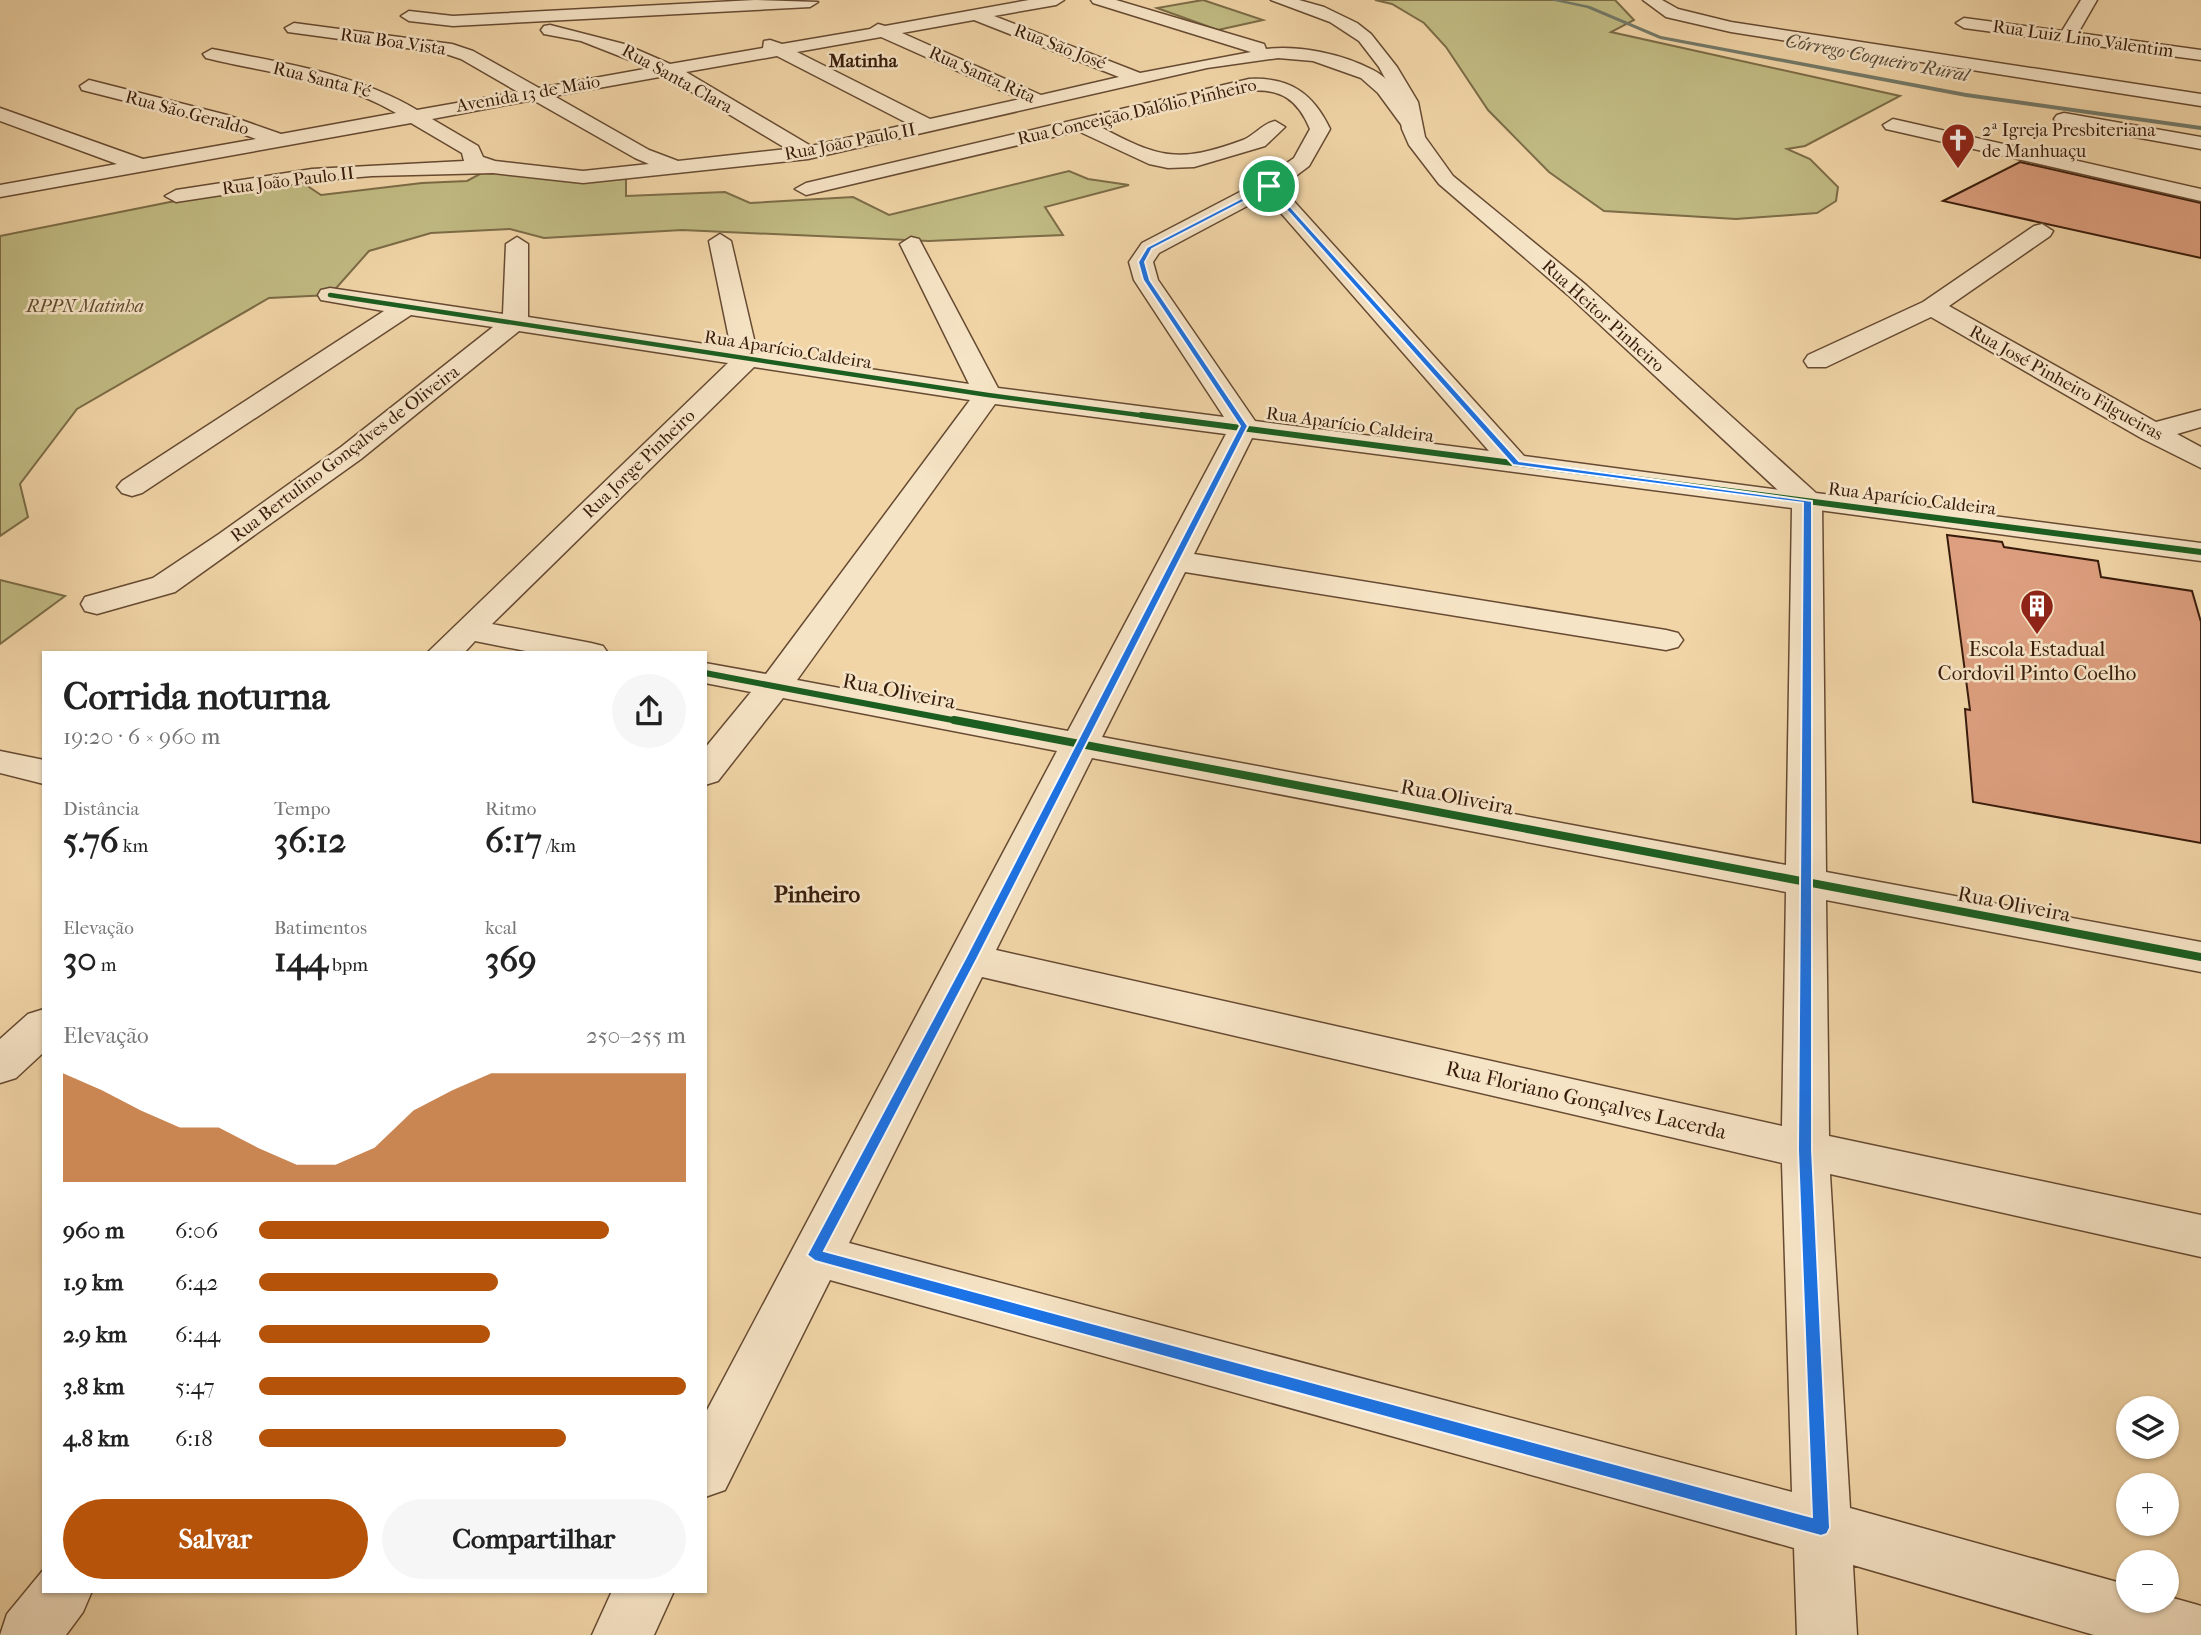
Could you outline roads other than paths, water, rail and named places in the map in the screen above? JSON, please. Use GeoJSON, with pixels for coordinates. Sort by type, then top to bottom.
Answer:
{"type":"FeatureCollection","features":[{"type":"Feature","properties":{"kind":"street","name":"Rua São José"},"geometry":{"type":"LineString","coordinates":[[939,0],[1142,80]]}},
{"type":"Feature","properties":{"kind":"street","name":"Avenida 13 de Maio"},"geometry":{"type":"LineString","coordinates":[[0,191],[283,141],[412,114],[1056,0]]}},
{"type":"Feature","properties":{"kind":"street"},"geometry":{"type":"LineString","coordinates":[[1099,0],[1220,39],[1278,52]]}},
{"type":"Feature","properties":{"kind":"street"},"geometry":{"type":"LineString","coordinates":[[1279,0],[1323,12],[1365,35],[1388,66],[1409,103],[1410,123]]}},
{"type":"Feature","properties":{"kind":"street"},"geometry":{"type":"LineString","coordinates":[[1651,0],[1672,13],[1731,27],[2201,100]]}},
{"type":"Feature","properties":{"kind":"street"},"geometry":{"type":"LineString","coordinates":[[2067,37],[2089,0]]}},
{"type":"Feature","properties":{"kind":"street"},"geometry":{"type":"LineString","coordinates":[[391,19],[482,2]]}},
{"type":"Feature","properties":{"kind":"street"},"geometry":{"type":"LineString","coordinates":[[409,16],[453,21],[812,3]]}},
{"type":"Feature","properties":{"kind":"street"},"geometry":{"type":"LineString","coordinates":[[696,9],[731,26]]}},
{"type":"Feature","properties":{"kind":"street","name":"Rua Santa Rita"},"geometry":{"type":"LineString","coordinates":[[846,16],[1042,102]]}},
{"type":"Feature","properties":{"kind":"street","name":"Rua Santa Clara"},"geometry":{"type":"LineString","coordinates":[[453,21],[584,36],[613,44],[664,69],[808,153]]}},
{"type":"Feature","properties":{"kind":"street","name":"Rua Luiz Lino Valentim"},"geometry":{"type":"LineString","coordinates":[[1964,23],[2201,55]]}},
{"type":"Feature","properties":{"kind":"street","name":"Rua Boa Vista"},"geometry":{"type":"LineString","coordinates":[[294,28],[446,48],[476,60],[642,153],[673,166]]}},
{"type":"Feature","properties":{"kind":"street"},"geometry":{"type":"LineString","coordinates":[[755,38],[930,127]]}},
{"type":"Feature","properties":{"kind":"street","name":"Rua João Paulo II"},"geometry":{"type":"LineString","coordinates":[[176,196],[312,175],[428,167],[493,167],[583,177],[626,175],[673,166],[808,153],[1142,80],[1207,63],[1278,52],[1315,56],[1367,74],[1385,89],[1410,123]]}},
{"type":"Feature","properties":{"kind":"street","name":"Rua Santa Fé"},"geometry":{"type":"LineString","coordinates":[[212,54],[352,85],[377,94],[471,149],[474,161],[493,167]]}},
{"type":"Feature","properties":{"kind":"street","name":"Rua Conceição Dalólio Pinheiro"},"geometry":{"type":"LineString","coordinates":[[806,189],[1250,85],[1277,84],[1287,87],[1309,107],[1320,129],[1302,162],[1269,186],[1150,248],[1141,262],[1146,280],[1244,426]]}},
{"type":"Feature","properties":{"kind":"street","name":"Rua São Geraldo"},"geometry":{"type":"LineString","coordinates":[[89,86],[220,119],[283,141]]}},
{"type":"Feature","properties":{"kind":"street"},"geometry":{"type":"LineString","coordinates":[[0,114],[144,166]]}},
{"type":"Feature","properties":{"kind":"street"},"geometry":{"type":"LineString","coordinates":[[2064,119],[2201,143]]}},
{"type":"Feature","properties":{"kind":"street","name":"Rua Heitor Pinheiro"},"geometry":{"type":"LineString","coordinates":[[1410,123],[1434,167],[1446,180],[1577,290],[1807,501]]}},
{"type":"Feature","properties":{"kind":"street"},"geometry":{"type":"LineString","coordinates":[[1082,125],[1142,155],[1159,161],[1177,162],[1258,142],[1256,139],[1275,127]]}},
{"type":"Feature","properties":{"kind":"street"},"geometry":{"type":"LineString","coordinates":[[1893,125],[2201,195]]}},
{"type":"Feature","properties":{"kind":"street"},"geometry":{"type":"LineString","coordinates":[[283,141],[312,175]]}},
{"type":"Feature","properties":{"kind":"street"},"geometry":{"type":"LineString","coordinates":[[1269,186],[1516,464]]}},
{"type":"Feature","properties":{"kind":"street"},"geometry":{"type":"LineString","coordinates":[[1817,361],[1931,307],[2042,230]]}},
{"type":"Feature","properties":{"kind":"street"},"geometry":{"type":"LineString","coordinates":[[720,241],[747,360]]}},
{"type":"Feature","properties":{"kind":"street"},"geometry":{"type":"LineString","coordinates":[[514,323],[517,244]]}},
{"type":"Feature","properties":{"kind":"street"},"geometry":{"type":"LineString","coordinates":[[707,771],[775,686],[988,395],[911,244]]}},
{"type":"Feature","properties":{"kind":"street","name":"Rua Aparício Caldeira"},"geometry":{"type":"LineString","coordinates":[[330,295],[988,395],[1244,426],[1516,464],[2201,552]]}},
{"type":"Feature","properties":{"kind":"street"},"geometry":{"type":"LineString","coordinates":[[132,487],[409,305]]}},
{"type":"Feature","properties":{"kind":"street","name":"Rua José Pinheiro Filgueiras"},"geometry":{"type":"LineString","coordinates":[[1931,307],[2201,458]]}},
{"type":"Feature","properties":{"kind":"street","name":"Rua Bertulino Gonçalves de Oliveira"},"geometry":{"type":"LineString","coordinates":[[97,604],[164,585],[230,541],[351,453],[514,323]]}},
{"type":"Feature","properties":{"kind":"street","name":"Rua Jorge Pinheiro"},"geometry":{"type":"LineString","coordinates":[[456,642],[747,360]]}},
{"type":"Feature","properties":{"kind":"street"},"geometry":{"type":"LineString","coordinates":[[2151,432],[2201,418]]}},
{"type":"Feature","properties":{"kind":"street"},"geometry":{"type":"LineString","coordinates":[[707,1467],[1244,426]]}},
{"type":"Feature","properties":{"kind":"street"},"geometry":{"type":"LineString","coordinates":[[1807,501],[1808,882],[1805,1150],[1828,1635]]}},
{"type":"Feature","properties":{"kind":"street"},"geometry":{"type":"LineString","coordinates":[[1175,561],[1666,640]]}},
{"type":"Feature","properties":{"kind":"street"},"geometry":{"type":"LineString","coordinates":[[456,642],[566,651]]}},
{"type":"Feature","properties":{"kind":"street","name":"Rua Oliveira"},"geometry":{"type":"LineString","coordinates":[[707,673],[2201,957]]}},
{"type":"Feature","properties":{"kind":"street"},"geometry":{"type":"LineString","coordinates":[[0,762],[42,772]]}},
{"type":"Feature","properties":{"kind":"street","name":"Rua Floriano Gonçalves Lacerda"},"geometry":{"type":"LineString","coordinates":[[971,959],[1805,1150],[2201,1236]]}},
{"type":"Feature","properties":{"kind":"street"},"geometry":{"type":"LineString","coordinates":[[0,1066],[42,1027]]}},
{"type":"Feature","properties":{"kind":"street"},"geometry":{"type":"LineString","coordinates":[[815,1255],[1821,1528],[2198,1635]]}},
{"type":"Feature","properties":{"kind":"street"},"geometry":{"type":"LineString","coordinates":[[28,1635],[60,1593]]}},
{"type":"Feature","properties":{"kind":"street"},"geometry":{"type":"LineString","coordinates":[[622,1635],[643,1593]]}},
{"type":"Feature","properties":{"kind":"waterway","name":"Córrego Coqueiro Rural"},"geometry":{"type":"LineString","coordinates":[[1553,0],[1588,7],[1660,37],[1966,95],[2201,128]]}},
{"type":"Feature","properties":{"kind":"place","name":"2ª Igreja Presbiteriana de Manhuaçu"},"geometry":{"type":"Point","coordinates":[1958,170]}},
{"type":"Feature","properties":{"kind":"place","name":"Escola Estadual Cordovil Pinto Coelho"},"geometry":{"type":"Point","coordinates":[2037,636]}},
{"type":"Feature","properties":{"kind":"district","name":"Matinha"},"geometry":{"type":"Point","coordinates":[863,61]}},
{"type":"Feature","properties":{"kind":"district","name":"Pinheiro"},"geometry":{"type":"Point","coordinates":[817,894]}},
{"type":"Feature","properties":{"kind":"park label","name":"RPPN Matinha"},"geometry":{"type":"Point","coordinates":[85,306]}}]}
